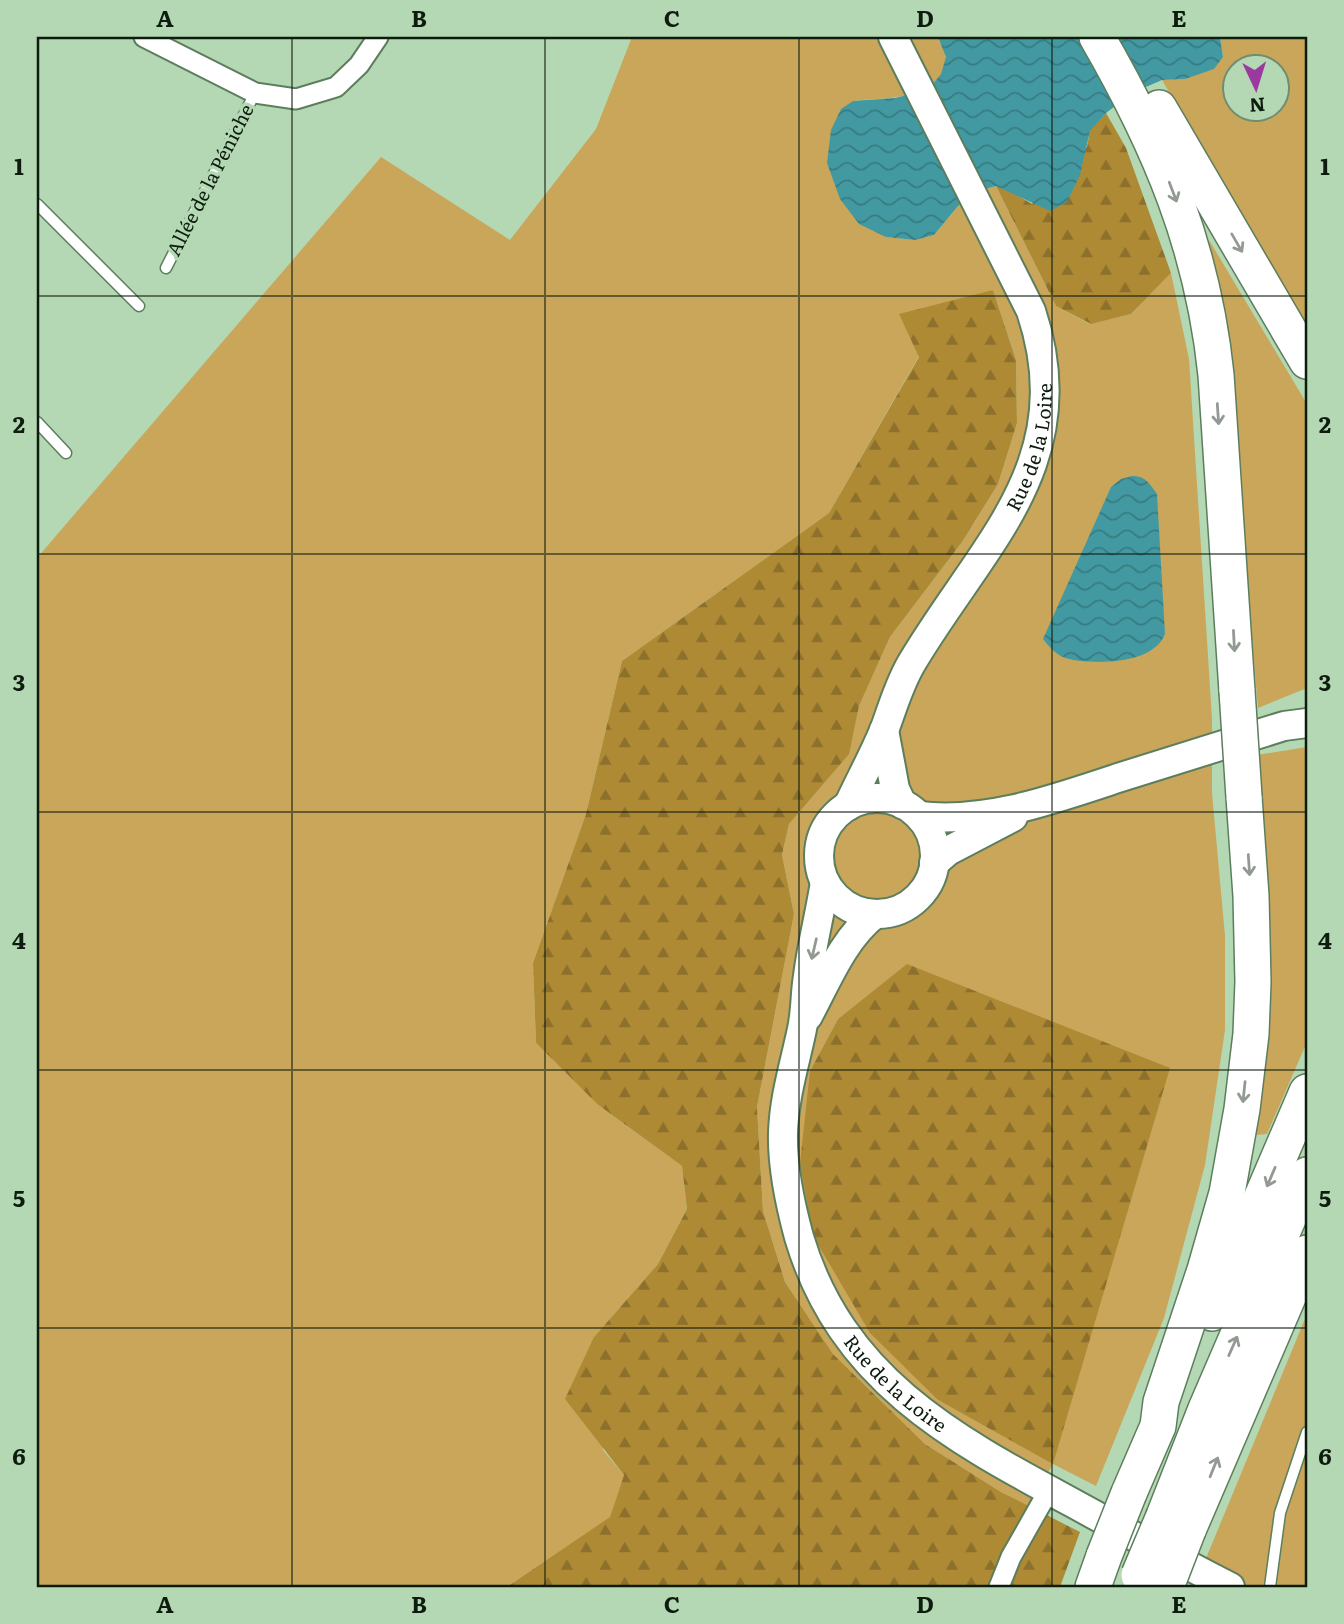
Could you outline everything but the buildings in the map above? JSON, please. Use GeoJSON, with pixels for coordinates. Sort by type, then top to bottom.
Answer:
{"type":"FeatureCollection","features":[{"type":"Feature","properties":{"kind":"highway"},"geometry":{"type":"LineString","coordinates":[[1097,37],[1307,361]]}},
{"type":"Feature","properties":{"kind":"highway"},"geometry":{"type":"LineString","coordinates":[[1098,1572],[1158,1426],[1161,1402],[1205,1270],[1227,1193],[1242,1109],[1251,1034],[1253,982],[1251,896],[1211,327],[1194,252],[1156,125],[1117,37]]}},
{"type":"Feature","properties":{"kind":"highway"},"geometry":{"type":"LineString","coordinates":[[1158,1426],[1174,1407],[1307,1092]]}},
{"type":"Feature","properties":{"kind":"highway"},"geometry":{"type":"LineString","coordinates":[[1176,1523],[1206,1409],[1307,1175]]}},
{"type":"Feature","properties":{"kind":"highway"},"geometry":{"type":"LineString","coordinates":[[1146,1583],[1307,1253]]}},
{"type":"Feature","properties":{"kind":"street"},"geometry":{"type":"LineString","coordinates":[[144,37],[255,93],[296,99],[336,87],[359,65],[378,37]]}},
{"type":"Feature","properties":{"kind":"street","name":"Rue de la Loire"},"geometry":{"type":"LineString","coordinates":[[848,806],[911,665],[998,537],[1030,469],[1042,432],[1045,399],[1045,361],[1031,311],[893,37]]}},
{"type":"Feature","properties":{"kind":"street"},"geometry":{"type":"LineString","coordinates":[[887,722],[895,789],[910,810],[930,833],[934,863],[926,886],[919,896],[899,909],[875,914],[849,907],[835,896],[825,882],[819,863],[820,844],[833,818],[848,806],[875,798],[910,810],[934,818],[968,816],[1031,806],[1299,720]]}},
{"type":"Feature","properties":{"kind":"street"},"geometry":{"type":"LineString","coordinates":[[934,863],[972,836],[1031,806]]}},
{"type":"Feature","properties":{"kind":"street","name":"Rue de la Loire"},"geometry":{"type":"LineString","coordinates":[[825,882],[808,976],[803,1026],[787,1091],[783,1134],[793,1215],[820,1294],[862,1357],[913,1406],[943,1429],[1049,1490],[1230,1587]]}},
{"type":"Feature","properties":{"kind":"street","name":"Rue de la Loire"},"geometry":{"type":"LineString","coordinates":[[803,1026],[847,944],[863,923],[875,914]]}},
{"type":"Feature","properties":{"kind":"street"},"geometry":{"type":"LineString","coordinates":[[999,1587],[1012,1557],[1049,1490]]}},
{"type":"Feature","properties":{"kind":"lane","name":"Allée de la Péniche"},"geometry":{"type":"LineString","coordinates":[[166,268],[255,93]]}},
{"type":"Feature","properties":{"kind":"lane"},"geometry":{"type":"LineString","coordinates":[[37,204],[139,306]]}},
{"type":"Feature","properties":{"kind":"lane"},"geometry":{"type":"LineString","coordinates":[[37,422],[66,453]]}},
{"type":"Feature","properties":{"kind":"lane"},"geometry":{"type":"LineString","coordinates":[[1270,1587],[1280,1513],[1307,1432]]}},
{"type":"Feature","properties":{"kind":"shaded area"},"geometry":{"type":"Polygon","coordinates":[[[632,37],[938,37],[946,58],[943,72],[936,83],[911,94],[853,101],[886,237],[915,240],[934,235],[958,206],[978,191],[996,186],[1056,306],[1090,324],[1131,314],[1171,273],[1189,359],[1212,719],[1212,793],[1225,936],[1225,1030],[1205,1165],[1164,1318],[1096,1486],[1053,1464],[1028,1506],[925,1444],[833,1354],[785,1282],[763,1211],[757,1107],[794,914],[782,855],[789,824],[848,754],[859,706],[890,637],[962,542],[998,484],[1017,423],[1016,360],[993,290],[919,356],[829,513],[622,661],[586,814],[533,963],[536,1043],[597,1104],[682,1166],[687,1209],[658,1264],[594,1337],[603,1450],[624,1475],[610,1518],[507,1587],[37,1587],[37,558],[381,157],[510,240],[596,129],[632,37]],[[907,965],[838,1019],[810,1071],[938,1400],[1054,1463],[907,965]]]}},
{"type":"Feature","properties":{"kind":"shaded area"},"geometry":{"type":"Polygon","coordinates":[[[1220,37],[1307,37],[1307,333],[1162,80],[1185,79],[1222,58],[1222,122],[1292,122],[1292,52],[1222,52],[1220,37]]]}},
{"type":"Feature","properties":{"kind":"shaded area"},"geometry":{"type":"Polygon","coordinates":[[[1209,240],[1307,404],[1307,688],[1258,708],[1225,325],[1209,240]]]}},
{"type":"Feature","properties":{"kind":"shaded area"},"geometry":{"type":"Polygon","coordinates":[[[1307,747],[1307,1042],[1267,1134],[1256,1135],[1268,1010],[1257,755],[1307,747]]]}},
{"type":"Feature","properties":{"kind":"shaded area"},"geometry":{"type":"Polygon","coordinates":[[[1307,1314],[1307,1587],[1195,1585],[1307,1314]]]}},
{"type":"Feature","properties":{"kind":"green space"},"geometry":{"type":"Polygon","coordinates":[[[1106,113],[1126,148],[1171,273],[1131,314],[1091,324],[1056,306],[996,186],[1007,189],[1032,204],[1087,147],[1090,130],[1106,113]]]}},
{"type":"Feature","properties":{"kind":"green space"},"geometry":{"type":"Polygon","coordinates":[[[993,290],[1016,360],[1017,423],[998,484],[962,542],[890,637],[859,706],[849,754],[789,824],[782,855],[794,914],[757,1107],[763,1211],[785,1282],[833,1354],[925,1444],[1001,1492],[1080,1532],[1060,1587],[507,1587],[610,1517],[624,1475],[565,1399],[594,1337],[658,1264],[687,1209],[682,1166],[597,1104],[536,1043],[533,963],[586,814],[622,661],[829,513],[919,357],[899,314],[993,290]]]}},
{"type":"Feature","properties":{"kind":"green space"},"geometry":{"type":"Polygon","coordinates":[[[907,964],[1170,1068],[1053,1464],[938,1400],[870,1333],[813,1236],[800,1163],[810,1071],[838,1019],[907,964]]]}},
{"type":"Feature","properties":{"kind":"water"},"geometry":{"type":"Polygon","coordinates":[[[938,37],[1220,37],[1222,52],[1222,58],[1214,69],[1185,79],[1162,80],[1132,93],[1106,113],[1090,131],[1080,175],[1067,202],[1050,211],[996,186],[978,191],[958,206],[934,235],[915,240],[886,237],[859,224],[840,199],[827,163],[831,130],[841,109],[853,101],[895,98],[928,90],[941,74],[946,57],[938,37]]]}},
{"type":"Feature","properties":{"kind":"water"},"geometry":{"type":"Polygon","coordinates":[[[1132,476],[1144,479],[1157,494],[1165,634],[1159,644],[1137,657],[1108,662],[1065,658],[1043,639],[1111,487],[1121,479],[1132,476]]]}}]}
